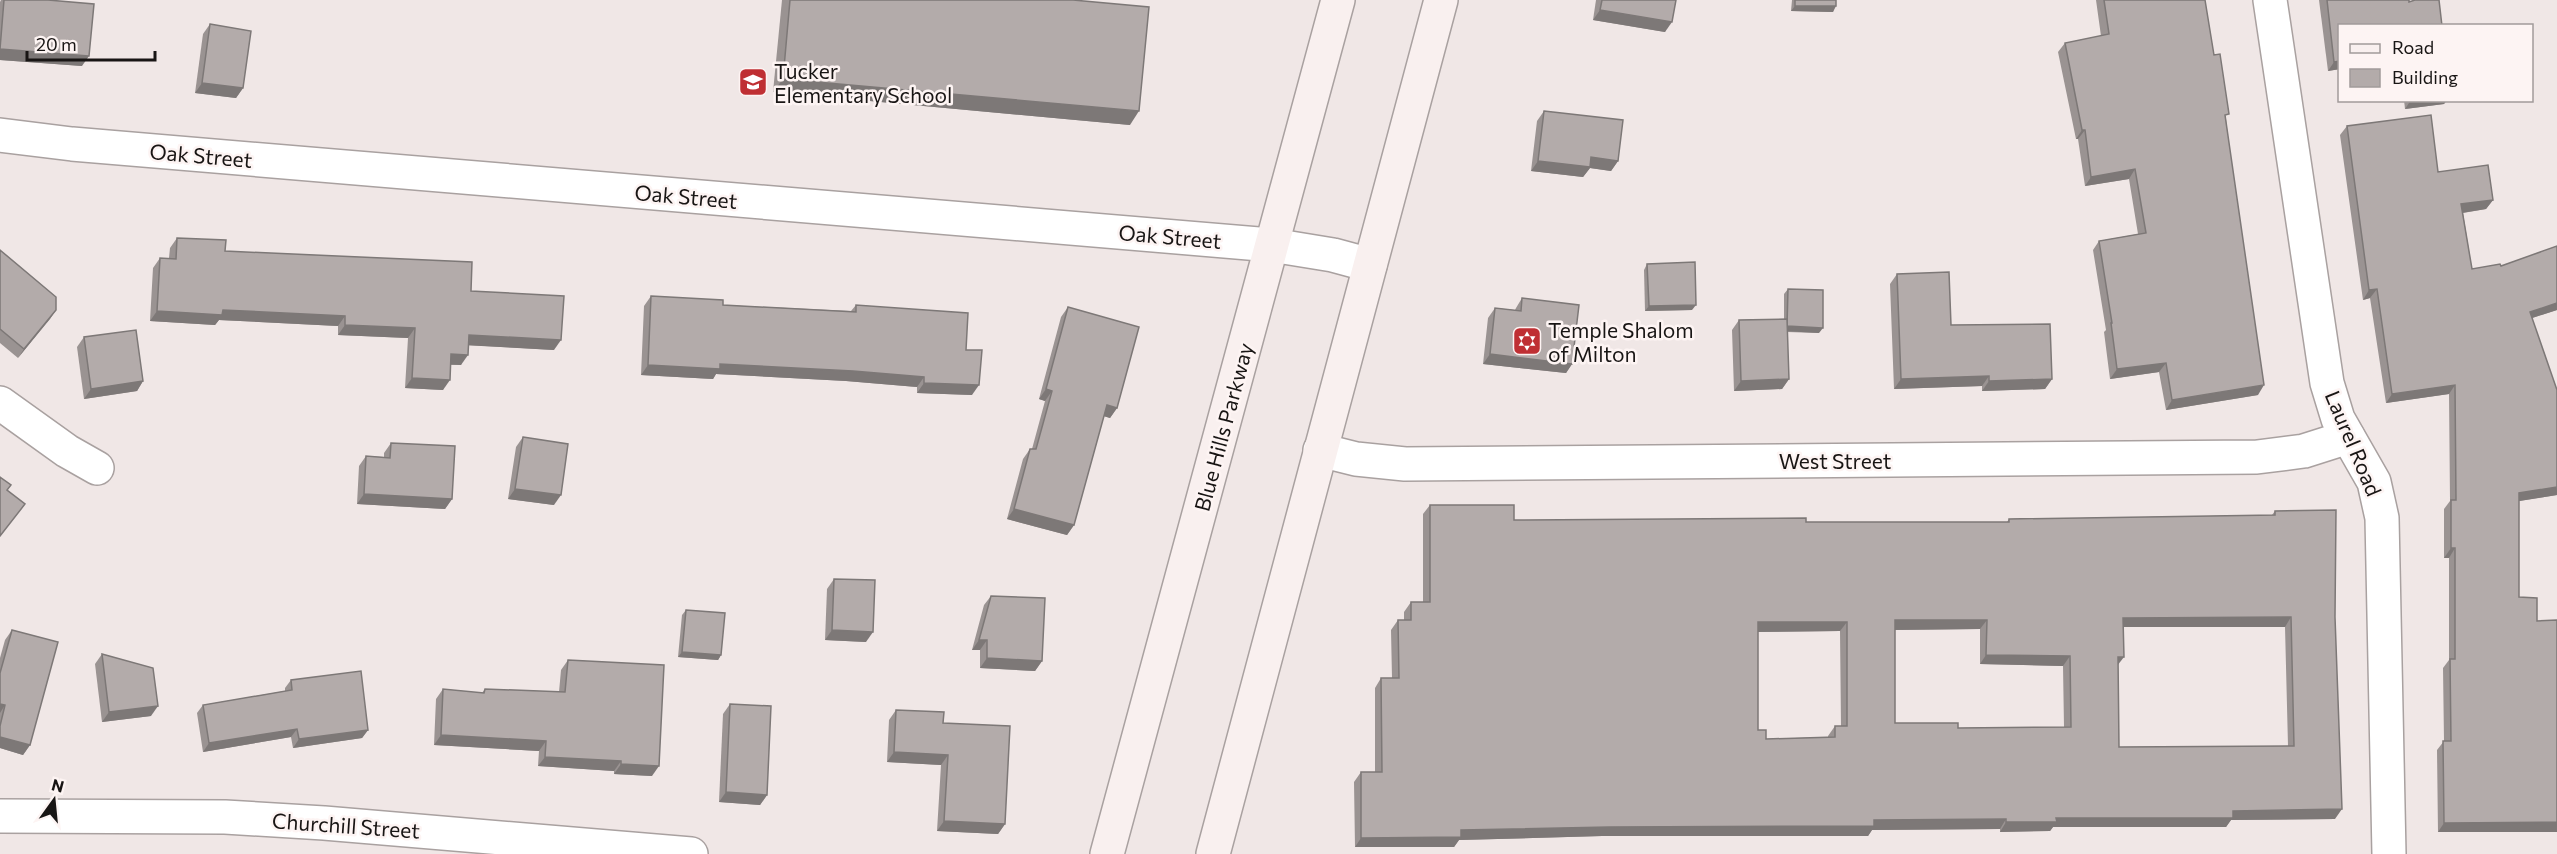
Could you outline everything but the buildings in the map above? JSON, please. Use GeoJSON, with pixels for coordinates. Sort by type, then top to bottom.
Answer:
{"type":"FeatureCollection","features":[{"type":"Feature","properties":{"kind":"main road","name":"Blue Hills Parkway"},"geometry":{"type":"LineString","coordinates":[[1107,854],[1338,0]]}},
{"type":"Feature","properties":{"kind":"main road"},"geometry":{"type":"LineString","coordinates":[[1213,854],[1441,0]]}},
{"type":"Feature","properties":{"kind":"street","name":"Laurel Road"},"geometry":{"type":"LineString","coordinates":[[2270,0],[2327,383],[2338,419],[2374,482],[2382,518],[2389,854]]}},
{"type":"Feature","properties":{"kind":"street","name":"Oak Street"},"geometry":{"type":"LineString","coordinates":[[0,135],[93,146],[1272,245],[1333,255],[1370,265]]}},
{"type":"Feature","properties":{"kind":"street"},"geometry":{"type":"LineString","coordinates":[[0,403],[67,451],[97,468]]}},
{"type":"Feature","properties":{"kind":"street","name":"West Street"},"geometry":{"type":"LineString","coordinates":[[1320,450],[1356,459],[1405,464],[2233,457],[2281,455],[2304,451],[2348,437]]}},
{"type":"Feature","properties":{"kind":"street","name":"Churchill Street"},"geometry":{"type":"LineString","coordinates":[[0,816],[225,817],[691,854]]}},
{"type":"Feature","properties":{"kind":"place","name":"Tucker Elementary School"},"geometry":{"type":"Point","coordinates":[753,82]}},
{"type":"Feature","properties":{"kind":"place","name":"Temple Shalom of Milton"},"geometry":{"type":"Point","coordinates":[1527,341]}}]}
